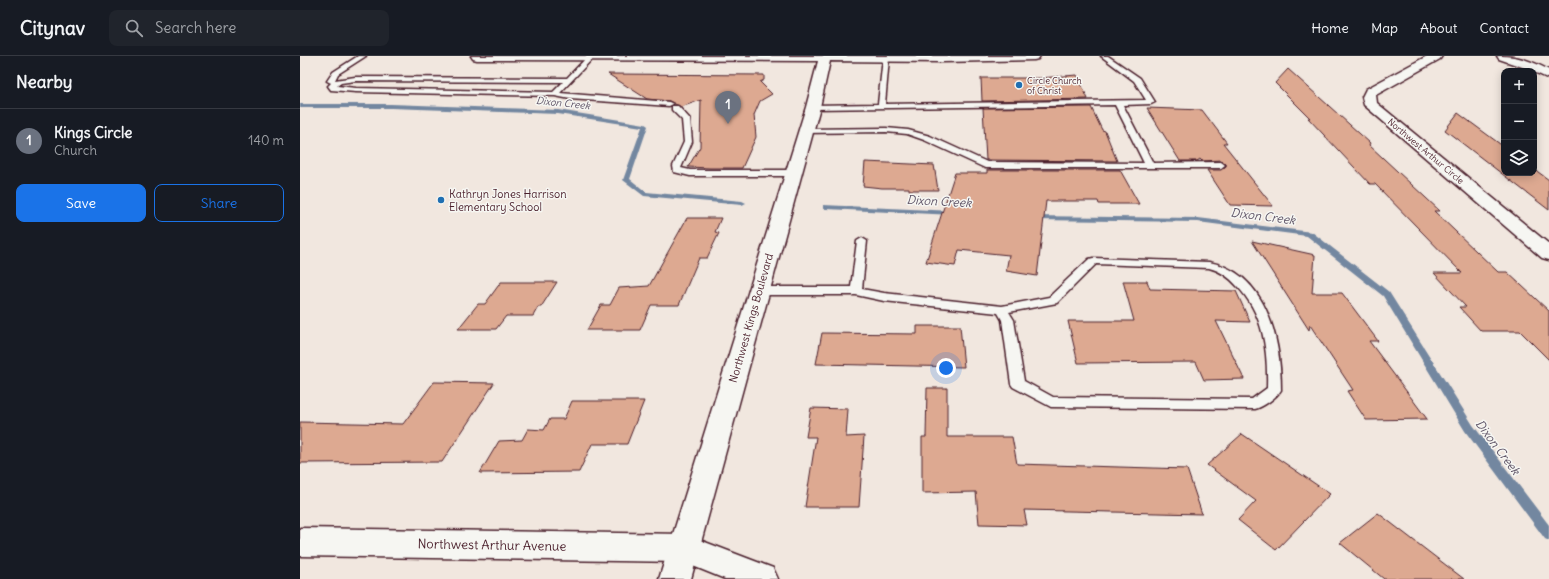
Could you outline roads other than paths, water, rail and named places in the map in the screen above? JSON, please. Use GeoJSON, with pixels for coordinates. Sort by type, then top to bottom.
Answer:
{"type":"FeatureCollection","features":[{"type":"Feature","properties":{"kind":"main road"},"geometry":{"type":"LineString","coordinates":[[477,56],[886,58],[1005,58],[1034,56]]}},
{"type":"Feature","properties":{"kind":"main road","name":"Northwest Arthur Circle"},"geometry":{"type":"LineString","coordinates":[[1436,56],[1371,92],[1368,96],[1368,100],[1371,105],[1549,254]]}},
{"type":"Feature","properties":{"kind":"main road"},"geometry":{"type":"LineString","coordinates":[[1503,56],[1529,65],[1549,75]]}},
{"type":"Feature","properties":{"kind":"main road","name":"Northwest Kings Boulevard"},"geometry":{"type":"LineString","coordinates":[[675,579],[813,107],[825,57]]}},
{"type":"Feature","properties":{"kind":"main road","name":"Northwest Arthur Avenue"},"geometry":{"type":"LineString","coordinates":[[300,542],[684,548]]}},
{"type":"Feature","properties":{"kind":"main road"},"geometry":{"type":"LineString","coordinates":[[684,548],[762,579]]}},
{"type":"Feature","properties":{"kind":"lane"},"geometry":{"type":"LineString","coordinates":[[363,56],[334,73],[331,81],[336,82],[369,78],[569,80]]}},
{"type":"Feature","properties":{"kind":"lane"},"geometry":{"type":"LineString","coordinates":[[555,94],[592,56]]}},
{"type":"Feature","properties":{"kind":"lane"},"geometry":{"type":"LineString","coordinates":[[813,107],[1118,104],[1151,102],[1137,80],[1104,56]]}},
{"type":"Feature","properties":{"kind":"lane"},"geometry":{"type":"LineString","coordinates":[[881,107],[886,58]]}},
{"type":"Feature","properties":{"kind":"lane"},"geometry":{"type":"LineString","coordinates":[[336,82],[332,84],[334,88],[350,90],[555,94],[570,97],[672,106],[686,119],[688,142],[677,166],[677,170],[690,173],[793,173]]}},
{"type":"Feature","properties":{"kind":"lane"},"geometry":{"type":"LineString","coordinates":[[1118,104],[1150,165]]}},
{"type":"Feature","properties":{"kind":"lane"},"geometry":{"type":"LineString","coordinates":[[805,131],[886,130],[908,132],[927,138],[985,165],[1221,165]]}},
{"type":"Feature","properties":{"kind":"lane"},"geometry":{"type":"LineString","coordinates":[[856,291],[862,241]]}},
{"type":"Feature","properties":{"kind":"lane"},"geometry":{"type":"LineString","coordinates":[[759,291],[856,291],[884,297],[1002,310],[1053,300],[1093,261],[1209,265],[1227,270],[1245,286],[1256,302],[1267,323],[1275,371],[1274,390],[1255,404],[1051,402],[1018,384],[1008,320],[1002,310]]}},
{"type":"Feature","properties":{"kind":"waterway","name":"Dixon Creek"},"geometry":{"type":"LineString","coordinates":[[300,106],[391,106],[558,112],[645,126],[626,180],[644,194],[742,203]]}},
{"type":"Feature","properties":{"kind":"waterway","name":"Dixon Creek"},"geometry":{"type":"LineString","coordinates":[[826,207],[954,213]]}},
{"type":"Feature","properties":{"kind":"waterway","name":"Dixon Creek"},"geometry":{"type":"LineString","coordinates":[[1033,218],[1198,220],[1309,234],[1386,294],[1469,428],[1549,535]]}},
{"type":"Feature","properties":{"kind":"place","name":"Circle Church of Christ"},"geometry":{"type":"Point","coordinates":[1019,85]}},
{"type":"Feature","properties":{"kind":"place","name":"Kings Circle"},"geometry":{"type":"Point","coordinates":[728,124]}},
{"type":"Feature","properties":{"kind":"place","name":"Kathryn Jones Harrison Elementary School"},"geometry":{"type":"Point","coordinates":[441,200]}}]}
